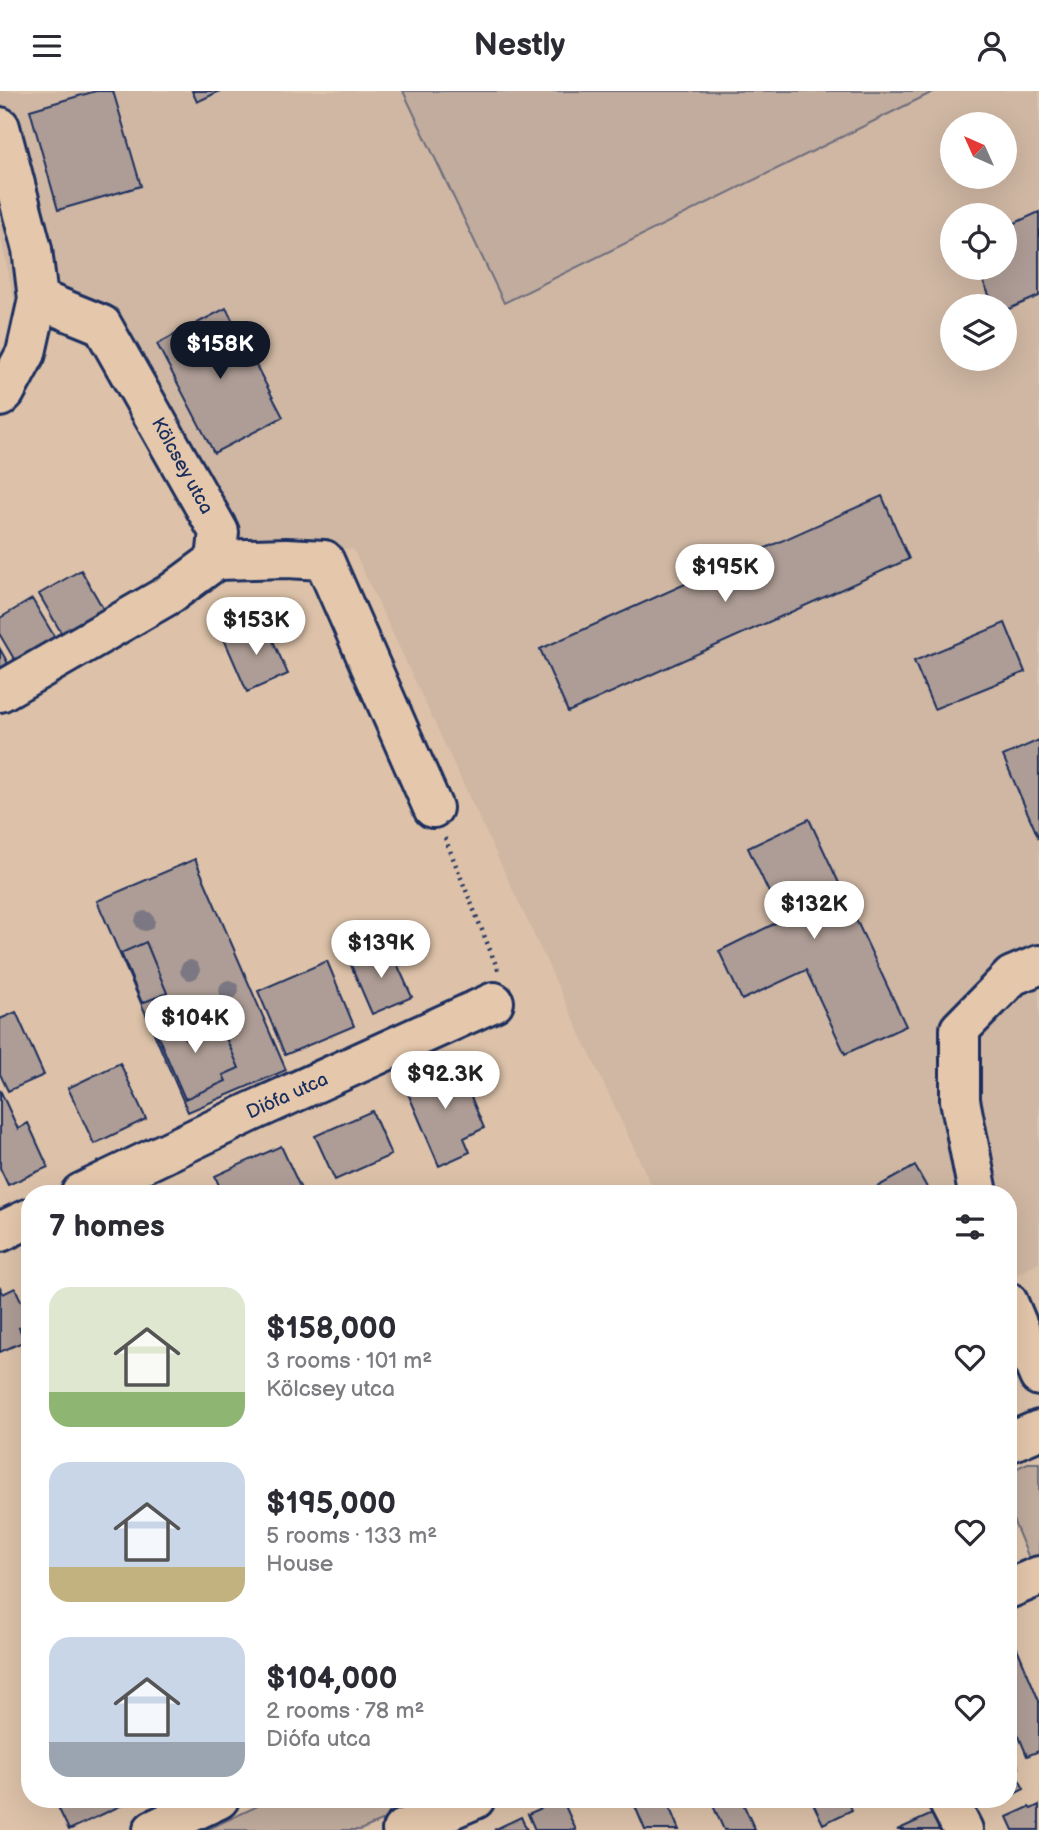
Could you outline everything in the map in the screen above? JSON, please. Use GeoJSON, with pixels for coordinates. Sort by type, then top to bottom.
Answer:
{"type":"FeatureCollection","features":[{"type":"Feature","properties":{"kind":"street"},"geometry":{"type":"LineString","coordinates":[[0,127],[10,205],[32,249],[38,299],[26,352],[0,397]]}},
{"type":"Feature","properties":{"kind":"street","name":"Kölcsey utca"},"geometry":{"type":"LineString","coordinates":[[38,299],[102,325],[219,532],[216,560]]}},
{"type":"Feature","properties":{"kind":"street"},"geometry":{"type":"LineString","coordinates":[[0,692],[170,594],[216,560],[324,560],[433,809]]}},
{"type":"Feature","properties":{"kind":"street"},"geometry":{"type":"LineString","coordinates":[[976,1185],[960,1100],[960,1029],[1012,976],[1039,965]]}},
{"type":"Feature","properties":{"kind":"street","name":"Diófa utca"},"geometry":{"type":"LineString","coordinates":[[98,1185],[494,1002]]}},
{"type":"Feature","properties":{"kind":"street"},"geometry":{"type":"LineString","coordinates":[[0,1232],[21,1222]]}},
{"type":"Feature","properties":{"kind":"street"},"geometry":{"type":"LineString","coordinates":[[1017,1323],[1039,1376]]}},
{"type":"Feature","properties":{"kind":"street"},"geometry":{"type":"LineString","coordinates":[[1017,1439],[1039,1430]]}},
{"type":"Feature","properties":{"kind":"street"},"geometry":{"type":"LineString","coordinates":[[1017,1585],[1039,1576]]}},
{"type":"Feature","properties":{"kind":"street"},"geometry":{"type":"LineString","coordinates":[[153,1830],[200,1808]]}},
{"type":"Feature","properties":{"kind":"street"},"geometry":{"type":"LineString","coordinates":[[402,1830],[454,1808]]}},
{"type":"Feature","properties":{"kind":"street"},"geometry":{"type":"LineString","coordinates":[[952,1808],[963,1830]]}},
{"type":"Feature","properties":{"kind":"path"},"geometry":{"type":"LineString","coordinates":[[433,809],[506,990],[494,1002]]}},
{"type":"Feature","properties":{"kind":"shaded area"},"geometry":{"type":"Polygon","coordinates":[[[0,91],[403,91],[504,303],[935,91],[1039,91],[1039,1263],[1017,1274],[1017,1185],[651,1185],[353,549],[198,540],[89,341],[15,305],[0,234],[0,91]]]}},
{"type":"Feature","properties":{"kind":"shaded area"},"geometry":{"type":"Polygon","coordinates":[[[403,91],[935,91],[504,303],[403,91]]]}},
{"type":"Feature","properties":{"kind":"shaded area"},"geometry":{"type":"Polygon","coordinates":[[[1028,1463],[1039,1463],[1039,1559],[1031,1563],[1017,1530],[1017,1468],[1028,1463]]]}},
{"type":"Feature","properties":{"kind":"shaded area"},"geometry":{"type":"Polygon","coordinates":[[[254,1808],[413,1808],[360,1830],[206,1830],[254,1808]]]}},
{"type":"Feature","properties":{"kind":"building"},"geometry":{"type":"Polygon","coordinates":[[[96,91],[113,91],[141,186],[58,210],[30,110],[96,91]]]}},
{"type":"Feature","properties":{"kind":"building"},"geometry":{"type":"Polygon","coordinates":[[[192,91],[220,91],[197,102],[192,91]]]}},
{"type":"Feature","properties":{"kind":"building"},"geometry":{"type":"Polygon","coordinates":[[[1039,212],[1039,296],[1017,305],[1017,294],[989,294],[982,280],[1017,280],[1017,222],[1039,212]]]}},
{"type":"Feature","properties":{"kind":"building"},"geometry":{"type":"Polygon","coordinates":[[[226,308],[283,417],[214,453],[157,344],[226,308]]]}},
{"type":"Feature","properties":{"kind":"building"},"geometry":{"type":"Polygon","coordinates":[[[882,496],[909,559],[568,712],[540,649],[882,496]]]}},
{"type":"Feature","properties":{"kind":"building"},"geometry":{"type":"Polygon","coordinates":[[[81,570],[105,612],[63,636],[39,594],[81,570]]]}},
{"type":"Feature","properties":{"kind":"building"},"geometry":{"type":"Polygon","coordinates":[[[32,599],[57,641],[17,664],[0,635],[0,618],[32,599]]]}},
{"type":"Feature","properties":{"kind":"building"},"geometry":{"type":"Polygon","coordinates":[[[264,621],[288,674],[247,692],[224,639],[264,621]]]}},
{"type":"Feature","properties":{"kind":"building"},"geometry":{"type":"Polygon","coordinates":[[[1005,623],[1025,672],[934,709],[914,661],[1005,623]]]}},
{"type":"Feature","properties":{"kind":"building"},"geometry":{"type":"Polygon","coordinates":[[[0,649],[10,667],[0,673],[0,649]]]}},
{"type":"Feature","properties":{"kind":"building"},"geometry":{"type":"Polygon","coordinates":[[[1039,740],[1039,839],[1003,756],[1039,740]]]}},
{"type":"Feature","properties":{"kind":"building"},"geometry":{"type":"Polygon","coordinates":[[[809,819],[906,1026],[845,1054],[806,970],[742,1000],[719,951],[782,920],[748,848],[809,819]]]}},
{"type":"Feature","properties":{"kind":"building"},"geometry":{"type":"Polygon","coordinates":[[[195,859],[286,1070],[188,1112],[97,901],[195,859]]]}},
{"type":"Feature","properties":{"kind":"building"},"geometry":{"type":"Polygon","coordinates":[[[146,942],[167,993],[142,1003],[121,953],[146,942]]]}},
{"type":"Feature","properties":{"kind":"building"},"geometry":{"type":"Polygon","coordinates":[[[389,946],[412,997],[372,1014],[350,963],[389,946]]]}},
{"type":"Feature","properties":{"kind":"building"},"geometry":{"type":"Polygon","coordinates":[[[327,961],[354,1026],[285,1055],[258,991],[327,961]]]}},
{"type":"Feature","properties":{"kind":"building"},"geometry":{"type":"Polygon","coordinates":[[[173,1011],[185,1039],[220,1024],[239,1068],[223,1075],[226,1081],[185,1099],[151,1020],[173,1011]]]}},
{"type":"Feature","properties":{"kind":"building"},"geometry":{"type":"Polygon","coordinates":[[[16,1012],[44,1075],[8,1091],[0,1074],[0,1019],[16,1012]]]}},
{"type":"Feature","properties":{"kind":"building"},"geometry":{"type":"Polygon","coordinates":[[[456,1061],[484,1128],[464,1138],[470,1152],[439,1166],[404,1084],[456,1061]]]}},
{"type":"Feature","properties":{"kind":"building"},"geometry":{"type":"Polygon","coordinates":[[[120,1063],[146,1119],[94,1144],[68,1088],[120,1063]]]}},
{"type":"Feature","properties":{"kind":"building"},"geometry":{"type":"Polygon","coordinates":[[[0,1090],[18,1129],[28,1123],[48,1167],[8,1185],[0,1168],[0,1090]]]}},
{"type":"Feature","properties":{"kind":"building"},"geometry":{"type":"Polygon","coordinates":[[[372,1111],[391,1155],[335,1180],[315,1136],[372,1111]]]}},
{"type":"Feature","properties":{"kind":"building"},"geometry":{"type":"Polygon","coordinates":[[[281,1146],[299,1185],[219,1185],[215,1176],[281,1146]]]}},
{"type":"Feature","properties":{"kind":"building"},"geometry":{"type":"Polygon","coordinates":[[[915,1166],[926,1185],[881,1185],[915,1166]]]}},
{"type":"Feature","properties":{"kind":"building"},"geometry":{"type":"Polygon","coordinates":[[[0,1287],[3,1294],[15,1288],[21,1300],[21,1343],[0,1352],[0,1287]]]}},
{"type":"Feature","properties":{"kind":"building"},"geometry":{"type":"Polygon","coordinates":[[[1017,1648],[1039,1701],[1039,1751],[1027,1756],[1017,1732],[1017,1648]]]}},
{"type":"Feature","properties":{"kind":"building"},"geometry":{"type":"Polygon","coordinates":[[[1017,1776],[1024,1789],[1017,1792],[1017,1776]]]}},
{"type":"Feature","properties":{"kind":"building"},"geometry":{"type":"Polygon","coordinates":[[[1039,1805],[1039,1830],[1013,1830],[1007,1817],[1039,1805]]]}},
{"type":"Feature","properties":{"kind":"building"},"geometry":{"type":"Polygon","coordinates":[[[58,1808],[116,1808],[69,1830],[58,1808]]]}},
{"type":"Feature","properties":{"kind":"building"},"geometry":{"type":"Polygon","coordinates":[[[542,1808],[566,1808],[576,1830],[535,1830],[528,1814],[542,1808]]]}},
{"type":"Feature","properties":{"kind":"building"},"geometry":{"type":"Polygon","coordinates":[[[636,1808],[670,1808],[679,1830],[645,1830],[636,1808]]]}},
{"type":"Feature","properties":{"kind":"building"},"geometry":{"type":"Polygon","coordinates":[[[714,1808],[745,1808],[755,1830],[724,1830],[714,1808]]]}},
{"type":"Feature","properties":{"kind":"building"},"geometry":{"type":"Polygon","coordinates":[[[815,1808],[851,1808],[852,1810],[823,1824],[815,1808]]]}},
{"type":"Feature","properties":{"kind":"building"},"geometry":{"type":"Polygon","coordinates":[[[941,1810],[950,1830],[897,1830],[941,1810]]]}},
{"type":"Feature","properties":{"kind":"building"},"geometry":{"type":"Polygon","coordinates":[[[521,1817],[527,1830],[494,1830],[521,1817]]]}}]}
